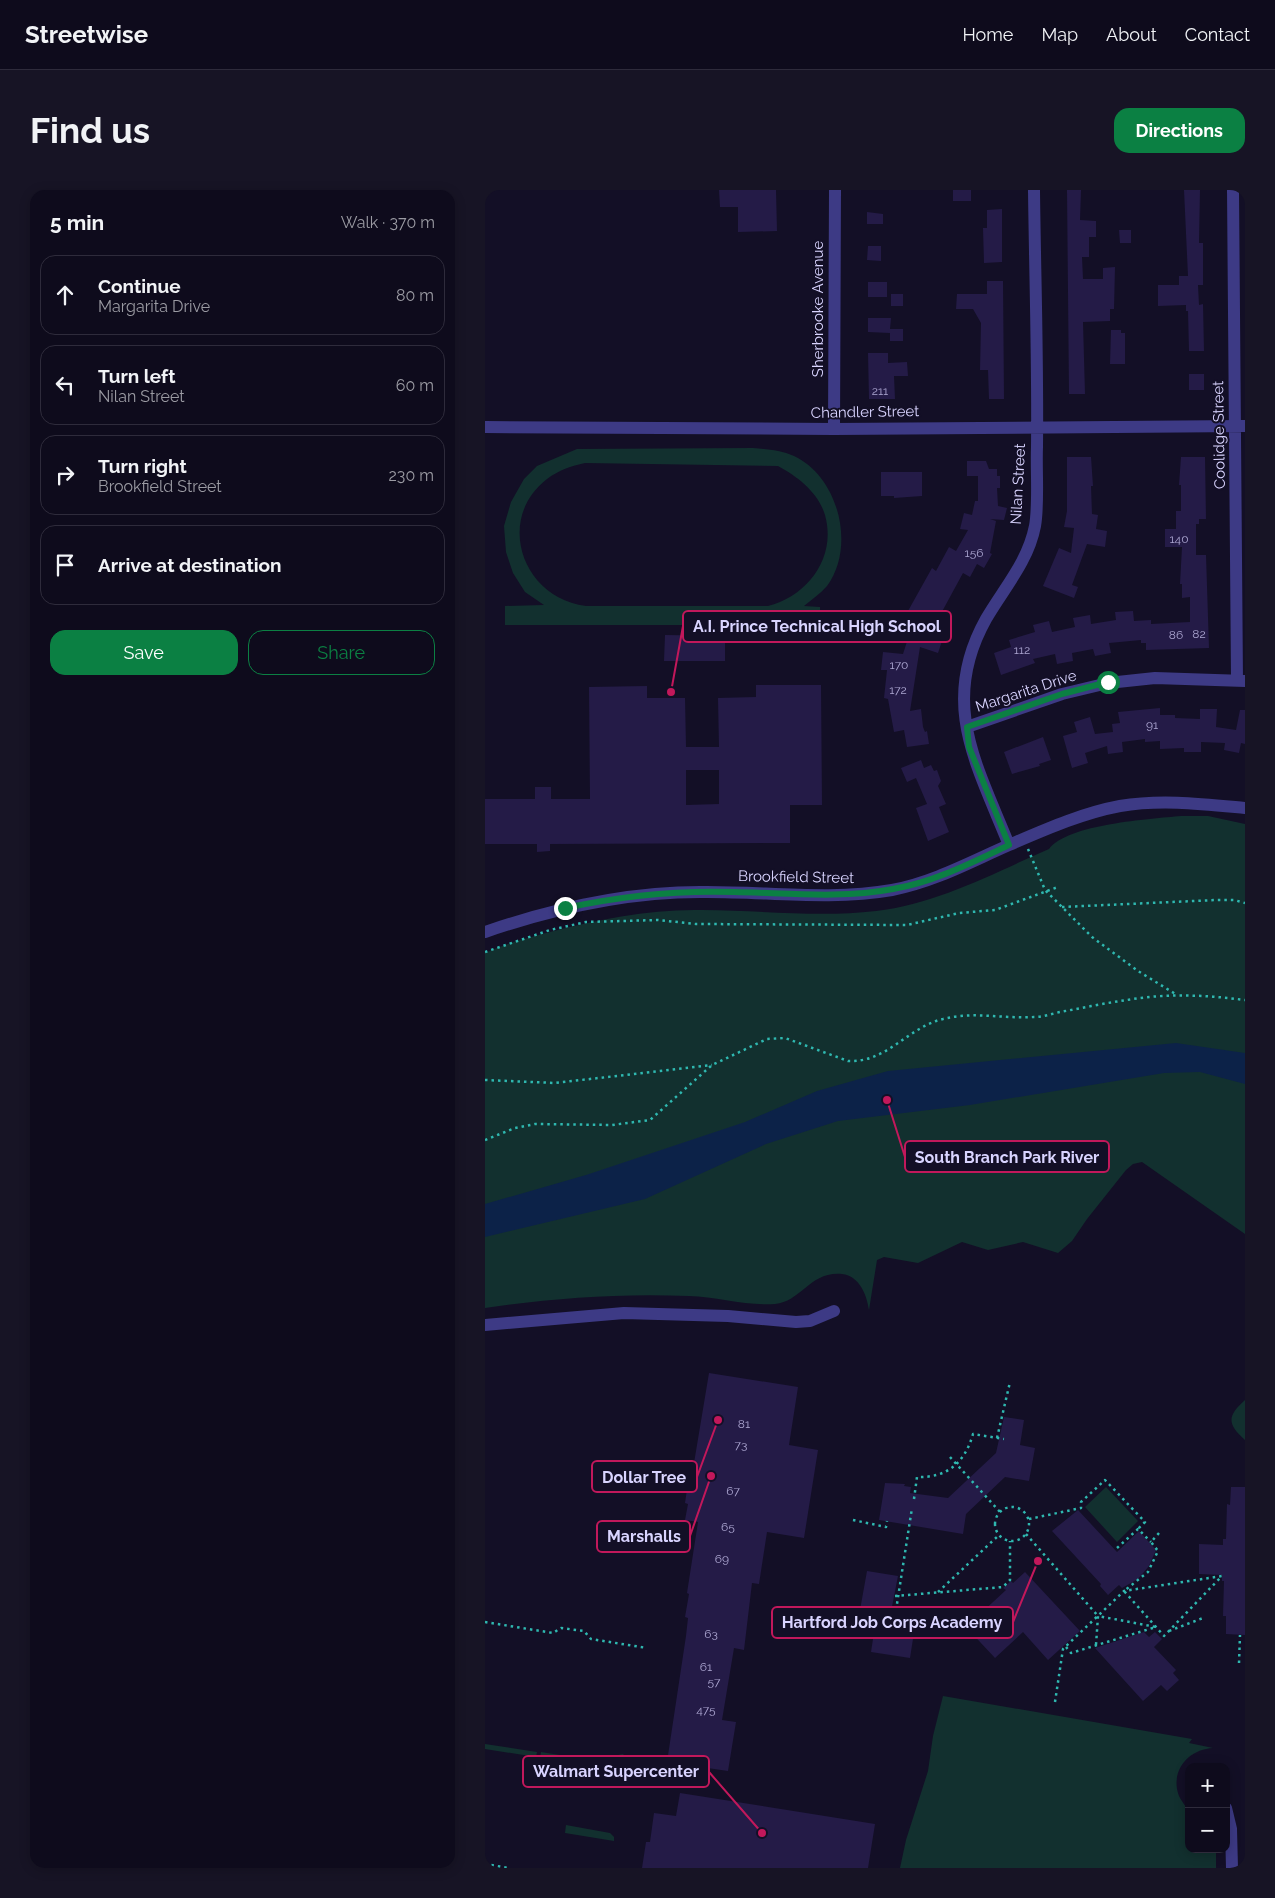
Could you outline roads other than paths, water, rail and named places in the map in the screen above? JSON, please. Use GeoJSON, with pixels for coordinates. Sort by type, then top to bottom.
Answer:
{"type":"FeatureCollection","features":[{"type":"Feature","properties":{"kind":"street","name":"Sherbrooke Avenue"},"geometry":{"type":"LineString","coordinates":[[834,429],[835,190]]}},
{"type":"Feature","properties":{"kind":"street","name":"Nilan Street"},"geometry":{"type":"LineString","coordinates":[[1009,845],[969,747],[963,706],[965,676],[970,656],[986,620],[1020,568],[1035,526],[1037,428],[1034,190]]}},
{"type":"Feature","properties":{"kind":"street","name":"Coolidge Street"},"geometry":{"type":"LineString","coordinates":[[1233,190],[1240,426],[1241,680]]}},
{"type":"Feature","properties":{"kind":"street","name":"Chandler Street"},"geometry":{"type":"LineString","coordinates":[[485,427],[834,429],[1240,426]]}},
{"type":"Feature","properties":{"kind":"street","name":"Margarita Drive"},"geometry":{"type":"LineString","coordinates":[[967,727],[1062,694],[1108,682],[1155,678],[1241,680]]}},
{"type":"Feature","properties":{"kind":"street","name":"Brookfield Street"},"geometry":{"type":"LineString","coordinates":[[485,932],[556,910],[632,896],[699,892],[840,896],[894,889],[948,874],[1009,845],[1072,819],[1119,806],[1191,802],[1245,808]]}},
{"type":"Feature","properties":{"kind":"street"},"geometry":{"type":"LineString","coordinates":[[485,1325],[552,1317],[624,1313],[729,1316],[796,1322],[823,1317],[834,1311]]}},
{"type":"Feature","properties":{"kind":"street"},"geometry":{"type":"LineString","coordinates":[[1230,1825],[1232,1868]]}},
{"type":"Feature","properties":{"kind":"water"},"geometry":{"type":"Polygon","coordinates":[[[1176,1043],[1245,1053],[1245,1084],[1200,1072],[1164,1073],[970,1105],[838,1121],[766,1144],[645,1199],[485,1237],[485,1204],[586,1175],[745,1122],[817,1091],[888,1071],[1176,1043]]]}},
{"type":"Feature","properties":{"kind":"place","name":"A.I. Prince Technical High School"},"geometry":{"type":"Point","coordinates":[671,692]}},
{"type":"Feature","properties":{"kind":"place","name":"South Branch Park River"},"geometry":{"type":"Point","coordinates":[887,1100]}},
{"type":"Feature","properties":{"kind":"place","name":"Dollar Tree"},"geometry":{"type":"Point","coordinates":[718,1420]}},
{"type":"Feature","properties":{"kind":"place","name":"Marshalls"},"geometry":{"type":"Point","coordinates":[711,1476]}},
{"type":"Feature","properties":{"kind":"place","name":"Hartford Job Corps Academy"},"geometry":{"type":"Point","coordinates":[1038,1561]}},
{"type":"Feature","properties":{"kind":"place","name":"Walmart Supercenter"},"geometry":{"type":"Point","coordinates":[762,1833]}}]}
